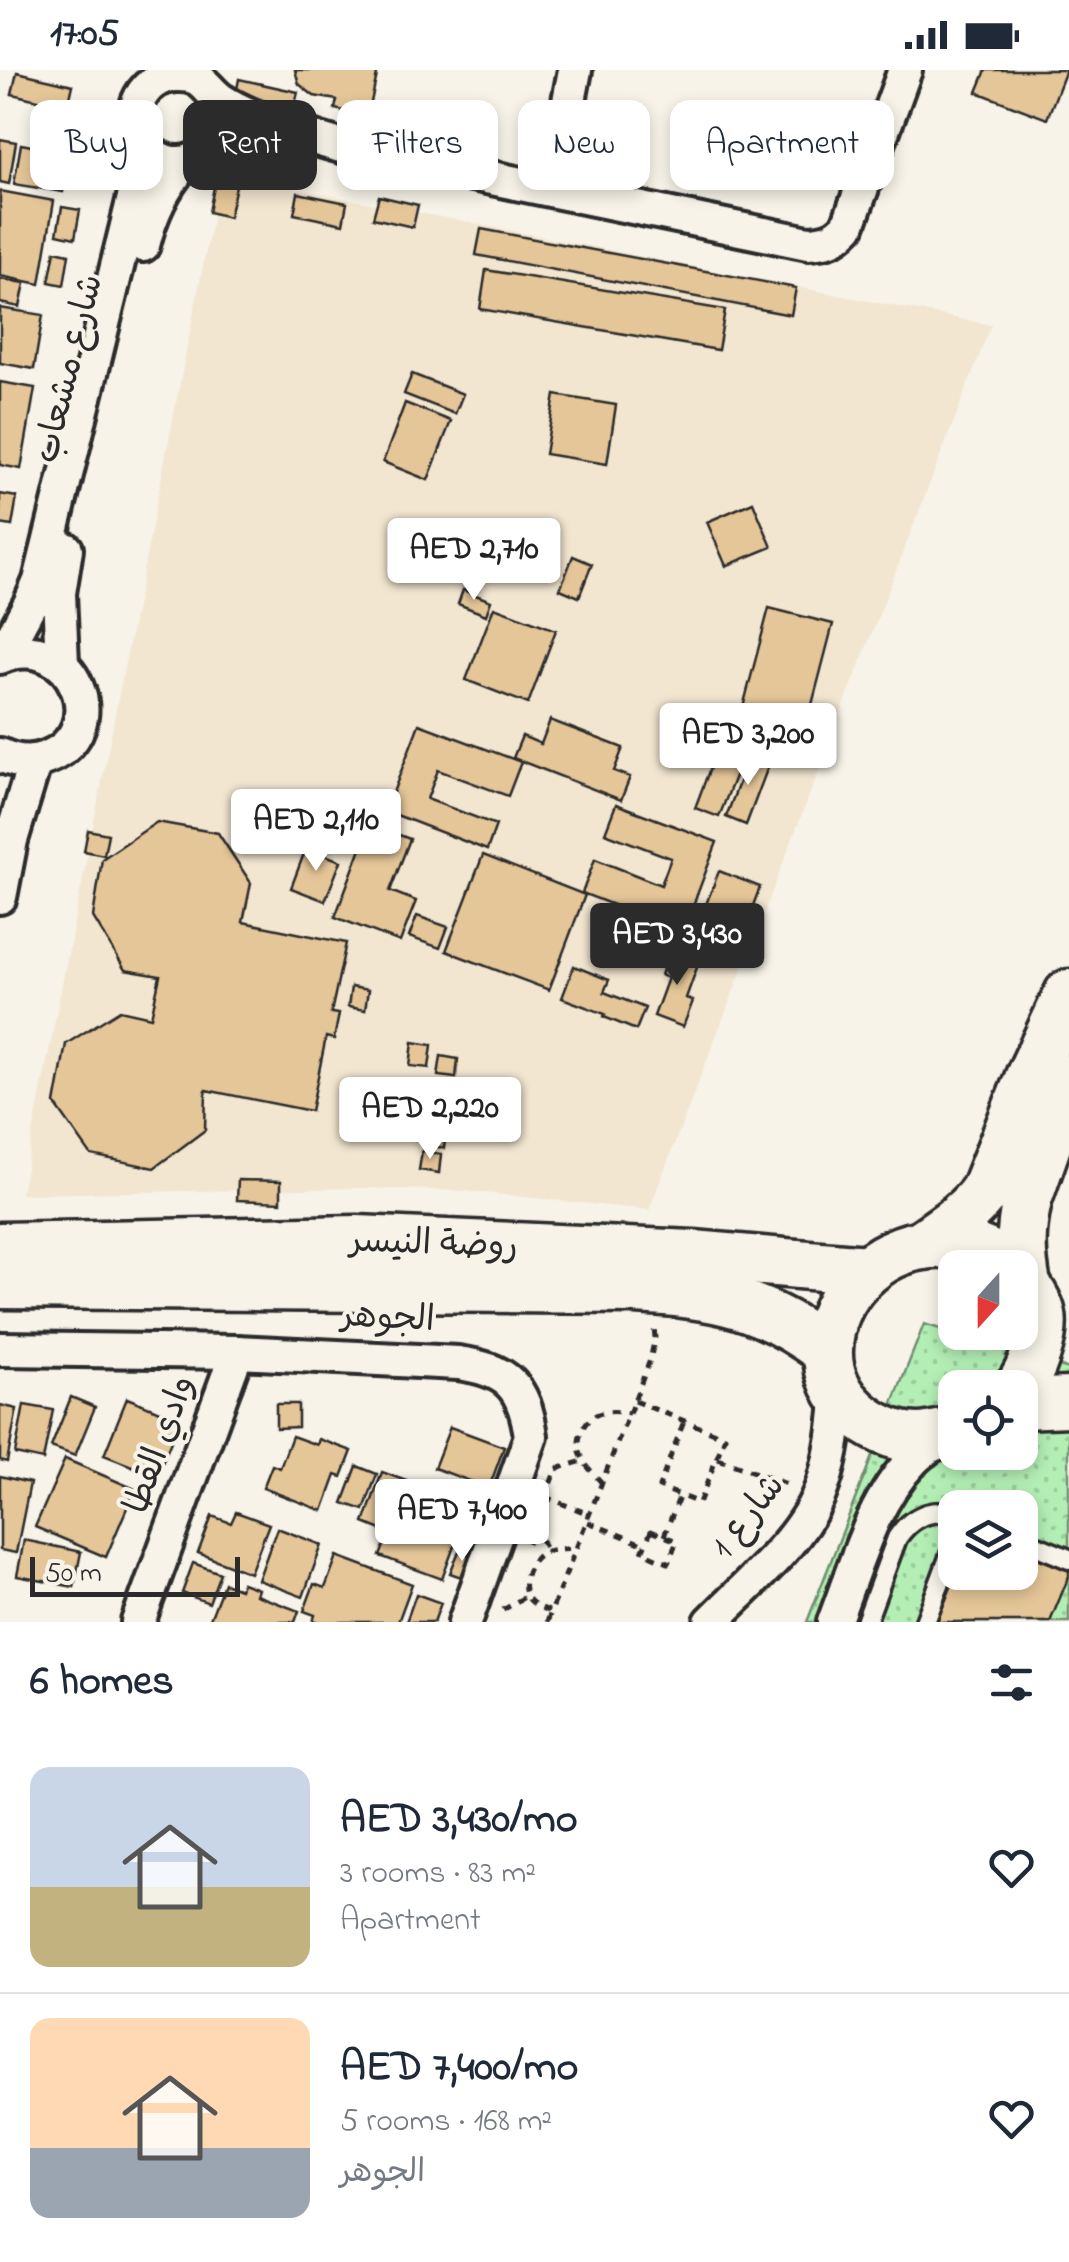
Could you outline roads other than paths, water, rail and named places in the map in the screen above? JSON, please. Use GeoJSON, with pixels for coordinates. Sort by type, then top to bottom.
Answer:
{"type":"FeatureCollection","features":[{"type":"Feature","properties":{"kind":"street"},"geometry":{"type":"LineString","coordinates":[[569,100],[575,70]]}},
{"type":"Feature","properties":{"kind":"street"},"geometry":{"type":"LineString","coordinates":[[552,190],[808,243],[825,242],[838,237],[848,226],[905,70]]}},
{"type":"Feature","properties":{"kind":"street"},"geometry":{"type":"LineString","coordinates":[[150,79],[186,75],[205,82],[261,118],[336,145],[518,183]]}},
{"type":"Feature","properties":{"kind":"street"},"geometry":{"type":"LineString","coordinates":[[317,144],[336,145]]}},
{"type":"Feature","properties":{"kind":"street","name":"شارع مشعاب"},"geometry":{"type":"LineString","coordinates":[[62,664],[59,593],[64,558],[147,229],[164,188],[183,163]]}},
{"type":"Feature","properties":{"kind":"street","name":"شارع مشعاب"},"geometry":{"type":"LineString","coordinates":[[1,657],[40,581],[136,190]]}},
{"type":"Feature","properties":{"kind":"street"},"geometry":{"type":"LineString","coordinates":[[0,755],[20,762],[36,761],[64,748],[80,721],[82,705],[72,676],[48,655],[17,651],[1,657]]}},
{"type":"Feature","properties":{"kind":"street"},"geometry":{"type":"LineString","coordinates":[[0,897],[11,840],[36,761]]}},
{"type":"Feature","properties":{"kind":"street"},"geometry":{"type":"LineString","coordinates":[[921,1245],[960,1218],[985,1190],[1030,1077],[1069,994]]}},
{"type":"Feature","properties":{"kind":"street"},"geometry":{"type":"LineString","coordinates":[[1022,1250],[1022,1220],[1027,1200],[1069,1080]]}},
{"type":"Feature","properties":{"kind":"street","name":"روضة النيسر"},"geometry":{"type":"LineString","coordinates":[[0,1246],[356,1240],[693,1255],[866,1270]]}},
{"type":"Feature","properties":{"kind":"street"},"geometry":{"type":"LineString","coordinates":[[833,1371],[833,1320],[846,1292],[866,1270],[892,1254],[921,1245],[951,1242],[981,1250]]}},
{"type":"Feature","properties":{"kind":"street","name":"روضة النيسر"},"geometry":{"type":"LineString","coordinates":[[0,1284],[683,1291],[745,1304],[799,1329],[833,1371],[860,1417],[888,1433],[920,1438],[938,1435]]}},
{"type":"Feature","properties":{"kind":"street","name":"الجوهر"},"geometry":{"type":"LineString","coordinates":[[0,1349],[237,1352],[487,1367],[512,1383],[527,1407],[531,1436],[465,1622]]}},
{"type":"Feature","properties":{"kind":"street","name":"وادي القطا"},"geometry":{"type":"LineString","coordinates":[[138,1622],[237,1352]]}},
{"type":"Feature","properties":{"kind":"street","name":"شارع 1"},"geometry":{"type":"LineString","coordinates":[[711,1622],[777,1555],[818,1496],[832,1450],[833,1371]]}},
{"type":"Feature","properties":{"kind":"street"},"geometry":{"type":"LineString","coordinates":[[1038,1403],[1069,1402]]}},
{"type":"Feature","properties":{"kind":"street"},"geometry":{"type":"LineString","coordinates":[[834,1622],[885,1498],[915,1458],[938,1442]]}},
{"type":"Feature","properties":{"kind":"lane"},"geometry":{"type":"LineString","coordinates":[[866,1622],[896,1538],[916,1517],[938,1511]]}},
{"type":"Feature","properties":{"kind":"lane"},"geometry":{"type":"LineString","coordinates":[[1038,1546],[1069,1559]]}},
{"type":"Feature","properties":{"kind":"lane"},"geometry":{"type":"LineString","coordinates":[[925,1622],[938,1587]]}}]}
